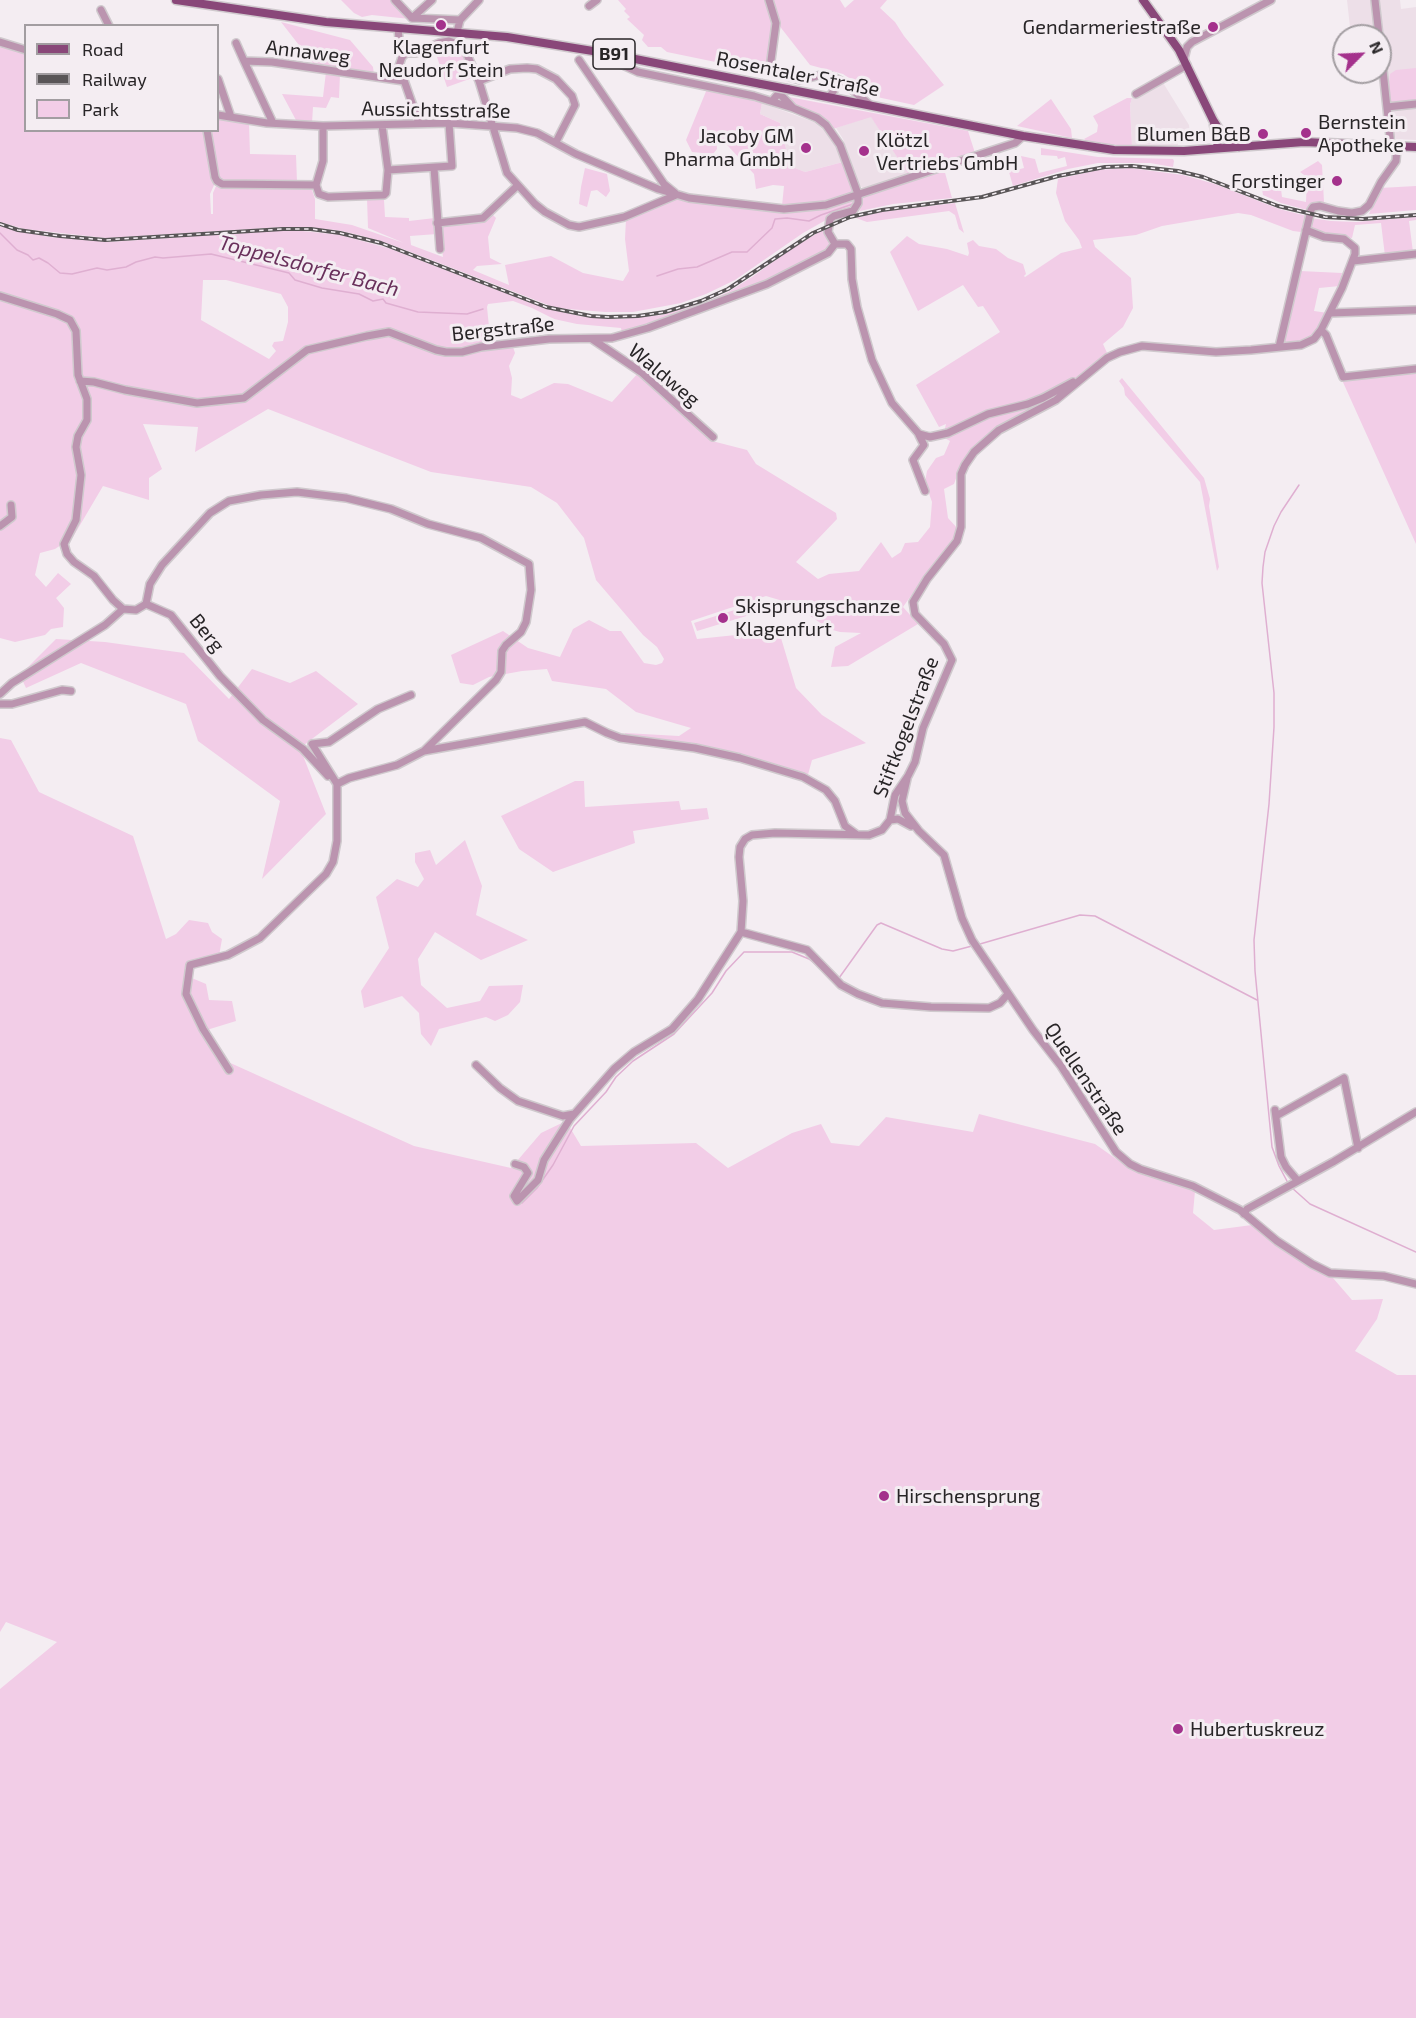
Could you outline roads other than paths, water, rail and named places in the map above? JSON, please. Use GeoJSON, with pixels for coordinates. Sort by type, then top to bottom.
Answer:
{"type":"FeatureCollection","features":[{"type":"Feature","properties":{"kind":"main road","name":"Rosentaler Straße"},"geometry":{"type":"LineString","coordinates":[[176,0],[307,20],[457,32],[558,44],[761,84],[783,91],[829,97],[1023,136],[1114,150],[1184,151],[1304,142],[1416,147]]}},
{"type":"Feature","properties":{"kind":"main road"},"geometry":{"type":"LineString","coordinates":[[1143,0],[1172,39],[1186,45],[1186,62],[1213,120],[1222,134],[1239,147]]}},
{"type":"Feature","properties":{"kind":"main road"},"geometry":{"type":"LineString","coordinates":[[1213,120],[1218,148]]}},
{"type":"Feature","properties":{"kind":"main road"},"geometry":{"type":"LineString","coordinates":[[1218,148],[1223,141],[1222,134]]}},
{"type":"Feature","properties":{"kind":"street"},"geometry":{"type":"LineString","coordinates":[[395,0],[412,18],[460,20]]}},
{"type":"Feature","properties":{"kind":"street"},"geometry":{"type":"LineString","coordinates":[[412,18],[432,0]]}},
{"type":"Feature","properties":{"kind":"street"},"geometry":{"type":"LineString","coordinates":[[457,32],[460,20],[479,0]]}},
{"type":"Feature","properties":{"kind":"street"},"geometry":{"type":"LineString","coordinates":[[589,6],[597,0]]}},
{"type":"Feature","properties":{"kind":"street"},"geometry":{"type":"LineString","coordinates":[[769,0],[776,23],[771,60],[772,72],[800,80],[821,75],[835,78],[870,106]]}},
{"type":"Feature","properties":{"kind":"street"},"geometry":{"type":"LineString","coordinates":[[1186,45],[1270,0]]}},
{"type":"Feature","properties":{"kind":"street"},"geometry":{"type":"LineString","coordinates":[[1375,0],[1378,24]]}},
{"type":"Feature","properties":{"kind":"street"},"geometry":{"type":"LineString","coordinates":[[102,10],[107,24]]}},
{"type":"Feature","properties":{"kind":"street"},"geometry":{"type":"LineString","coordinates":[[398,28],[399,39],[406,53]]}},
{"type":"Feature","properties":{"kind":"street"},"geometry":{"type":"LineString","coordinates":[[0,42],[24,49]]}},
{"type":"Feature","properties":{"kind":"street"},"geometry":{"type":"LineString","coordinates":[[406,53],[416,53],[439,43],[454,42],[465,50],[479,81],[503,165],[517,186],[545,212],[569,225],[579,227],[624,217],[677,195],[664,184],[579,60]]}},
{"type":"Feature","properties":{"kind":"street","name":"Annaweg"},"geometry":{"type":"LineString","coordinates":[[236,43],[273,123]]}},
{"type":"Feature","properties":{"kind":"street"},"geometry":{"type":"LineString","coordinates":[[406,53],[399,62],[419,123]]}},
{"type":"Feature","properties":{"kind":"street","name":"Annaweg"},"geometry":{"type":"LineString","coordinates":[[244,61],[272,62],[404,81]]}},
{"type":"Feature","properties":{"kind":"street"},"geometry":{"type":"LineString","coordinates":[[616,62],[638,72],[772,101],[817,118],[832,131],[847,161],[858,194],[858,203],[856,209],[834,216],[828,224],[828,232],[835,244],[847,244],[851,249],[852,279],[857,307],[872,360],[892,403],[919,434],[924,445]]}},
{"type":"Feature","properties":{"kind":"street"},"geometry":{"type":"LineString","coordinates":[[1136,94],[1186,62]]}},
{"type":"Feature","properties":{"kind":"street"},"geometry":{"type":"LineString","coordinates":[[479,81],[510,69],[527,68],[537,69],[556,79],[572,96],[575,105],[556,142]]}},
{"type":"Feature","properties":{"kind":"street"},"geometry":{"type":"LineString","coordinates":[[829,97],[835,88],[835,78]]}},
{"type":"Feature","properties":{"kind":"street"},"geometry":{"type":"LineString","coordinates":[[219,82],[231,117]]}},
{"type":"Feature","properties":{"kind":"street"},"geometry":{"type":"LineString","coordinates":[[1279,347],[1311,210],[1316,206],[1352,213],[1365,209],[1396,161],[1385,84]]}},
{"type":"Feature","properties":{"kind":"street"},"geometry":{"type":"LineString","coordinates":[[772,101],[783,91],[793,108]]}},
{"type":"Feature","properties":{"kind":"street"},"geometry":{"type":"LineString","coordinates":[[1387,107],[1416,104]]}},
{"type":"Feature","properties":{"kind":"street","name":"Aussichtsstraße"},"geometry":{"type":"LineString","coordinates":[[219,114],[273,123],[323,126],[449,123],[526,129],[576,154],[657,189],[689,198],[784,209],[826,205],[1015,143],[1023,136]]}},
{"type":"Feature","properties":{"kind":"street"},"geometry":{"type":"LineString","coordinates":[[388,170],[452,166],[449,123]]}},
{"type":"Feature","properties":{"kind":"street"},"geometry":{"type":"LineString","coordinates":[[323,126],[323,161],[316,184],[317,191],[322,196],[384,195],[388,187],[388,170],[382,125]]}},
{"type":"Feature","properties":{"kind":"street"},"geometry":{"type":"LineString","coordinates":[[207,132],[215,177],[222,184],[316,184]]}},
{"type":"Feature","properties":{"kind":"street"},"geometry":{"type":"LineString","coordinates":[[434,168],[440,249]]}},
{"type":"Feature","properties":{"kind":"street"},"geometry":{"type":"LineString","coordinates":[[438,223],[483,218],[517,186]]}},
{"type":"Feature","properties":{"kind":"street"},"geometry":{"type":"LineString","coordinates":[[1306,230],[1320,236],[1349,242],[1355,248],[1353,261],[1321,330],[1326,335],[1343,377],[1416,369]]}},
{"type":"Feature","properties":{"kind":"street","name":"Bergstraße"},"geometry":{"type":"LineString","coordinates":[[80,381],[197,403],[244,398],[307,350],[390,332],[436,350],[454,352],[520,341],[612,338],[648,328],[766,284],[828,253],[835,244]]}},
{"type":"Feature","properties":{"kind":"street"},"geometry":{"type":"LineString","coordinates":[[1353,261],[1416,254]]}},
{"type":"Feature","properties":{"kind":"street"},"geometry":{"type":"LineString","coordinates":[[0,296],[57,314],[70,320],[76,331],[75,358],[87,399],[87,420],[78,436],[76,447],[81,475],[76,520],[64,544],[67,554],[74,562],[94,576],[123,609],[136,610],[146,604],[150,584],[155,575],[210,513],[229,501],[261,495],[297,492],[346,498],[391,509],[428,524],[481,538],[529,564],[531,590],[526,622],[521,632],[502,651],[501,672],[496,680],[424,751],[397,765],[349,778],[337,784]]}},
{"type":"Feature","properties":{"kind":"street"},"geometry":{"type":"LineString","coordinates":[[1330,313],[1416,310]]}},
{"type":"Feature","properties":{"kind":"street","name":"Stiftkogelstraße"},"geometry":{"type":"LineString","coordinates":[[742,921],[743,902],[739,857],[741,844],[745,839],[752,835],[775,833],[875,834],[885,828],[890,820],[895,795],[908,776],[923,728],[952,660],[944,644],[918,618],[913,602],[927,579],[952,549],[960,534],[960,482],[965,465],[974,452],[999,430],[1056,400],[1107,358],[1120,352],[1142,346],[1216,352],[1279,347],[1308,342],[1314,339],[1321,330]]}},
{"type":"Feature","properties":{"kind":"street","name":"Waldweg"},"geometry":{"type":"LineString","coordinates":[[592,339],[641,372],[713,437]]}},
{"type":"Feature","properties":{"kind":"street"},"geometry":{"type":"LineString","coordinates":[[925,491],[913,460],[930,438],[948,433],[988,414],[1028,404],[1084,377]]}},
{"type":"Feature","properties":{"kind":"street"},"geometry":{"type":"LineString","coordinates":[[919,434],[930,438]]}},
{"type":"Feature","properties":{"kind":"street"},"geometry":{"type":"LineString","coordinates":[[0,526],[12,517],[11,505]]}},
{"type":"Feature","properties":{"kind":"street","name":"Berg"},"geometry":{"type":"LineString","coordinates":[[146,604],[171,615],[220,676],[256,713],[303,749],[337,784]]}},
{"type":"Feature","properties":{"kind":"street"},"geometry":{"type":"LineString","coordinates":[[0,694],[12,683],[105,625],[123,609]]}},
{"type":"Feature","properties":{"kind":"street"},"geometry":{"type":"LineString","coordinates":[[0,704],[12,704],[62,690],[71,691]]}},
{"type":"Feature","properties":{"kind":"street"},"geometry":{"type":"LineString","coordinates":[[229,1070],[203,1029],[186,994],[190,965],[228,955],[260,938],[330,869],[337,841],[337,784],[312,744],[329,742],[378,710],[411,695]]}},
{"type":"Feature","properties":{"kind":"street"},"geometry":{"type":"LineString","coordinates":[[424,751],[585,722],[620,738],[705,750],[803,777],[826,790],[835,801],[845,826],[858,835]]}},
{"type":"Feature","properties":{"kind":"street","name":"Quellenstraße"},"geometry":{"type":"LineString","coordinates":[[908,776],[903,795],[903,806],[907,817],[944,855],[962,918],[969,932],[1032,1030],[1061,1066],[1116,1152],[1130,1164],[1193,1186],[1244,1214],[1277,1241],[1330,1273],[1384,1276],[1416,1284]]}},
{"type":"Feature","properties":{"kind":"street","name":"Quellenstraße"},"geometry":{"type":"LineString","coordinates":[[890,820],[898,819],[919,831]]}},
{"type":"Feature","properties":{"kind":"street"},"geometry":{"type":"LineString","coordinates":[[742,921],[750,933]]}},
{"type":"Feature","properties":{"kind":"street"},"geometry":{"type":"LineString","coordinates":[[515,1164],[524,1167],[528,1173],[514,1196],[517,1202],[538,1180],[544,1160],[574,1114],[624,1060],[664,1035],[699,999],[741,932],[742,921]]}},
{"type":"Feature","properties":{"kind":"street"},"geometry":{"type":"LineString","coordinates":[[741,932],[807,950],[842,985],[882,1003],[989,1008],[1000,1003],[1008,994]]}},
{"type":"Feature","properties":{"kind":"street"},"geometry":{"type":"LineString","coordinates":[[476,1065],[500,1088],[518,1101],[563,1116],[574,1114]]}},
{"type":"Feature","properties":{"kind":"street"},"geometry":{"type":"LineString","coordinates":[[1293,1183],[1281,1157],[1275,1113],[1344,1078],[1358,1148]]}},
{"type":"Feature","properties":{"kind":"street"},"geometry":{"type":"LineString","coordinates":[[1244,1214],[1247,1209],[1416,1113]]}},
{"type":"Feature","properties":{"kind":"waterway"},"geometry":{"type":"LineString","coordinates":[[657,276],[678,269],[697,267],[732,252],[747,252],[772,228],[775,219],[809,221],[853,204]]}},
{"type":"Feature","properties":{"kind":"waterway","name":"Toppelsdorfer Bach"},"geometry":{"type":"LineString","coordinates":[[0,233],[17,250],[33,260],[39,258],[60,273],[72,274],[97,268],[107,270],[126,267],[155,257],[211,254],[289,273],[295,280],[322,288],[359,294],[373,301],[383,299],[386,303],[418,312],[467,314],[483,309]]}},
{"type":"Feature","properties":{"kind":"waterway"},"geometry":{"type":"LineString","coordinates":[[1288,1183],[1272,1147],[1254,940],[1269,804],[1274,727],[1274,693],[1262,583],[1263,567],[1265,552],[1274,526],[1299,485]]}},
{"type":"Feature","properties":{"kind":"waterway"},"geometry":{"type":"LineString","coordinates":[[980,944],[1080,915],[1095,916],[1257,1000]]}},
{"type":"Feature","properties":{"kind":"waterway"},"geometry":{"type":"LineString","coordinates":[[839,978],[877,925],[881,923],[942,949],[953,951],[972,946]]}},
{"type":"Feature","properties":{"kind":"waterway"},"geometry":{"type":"LineString","coordinates":[[522,1203],[537,1188],[553,1165],[574,1126],[606,1092],[616,1077],[633,1061],[674,1034],[712,993],[726,971],[744,952],[792,952],[809,959],[819,967]]}},
{"type":"Feature","properties":{"kind":"waterway"},"geometry":{"type":"LineString","coordinates":[[1291,1187],[1310,1204],[1416,1252]]}},
{"type":"Feature","properties":{"kind":"railway"},"geometry":{"type":"LineString","coordinates":[[0,224],[18,230],[105,240],[283,229],[311,229],[340,233],[381,243],[546,307],[608,317],[665,312],[701,301],[728,289],[813,233],[850,217],[882,210],[982,197],[1058,176],[1105,167],[1132,166],[1178,171],[1203,177],[1278,206],[1325,217],[1363,219],[1416,215]]}},
{"type":"Feature","properties":{"kind":"place","name":"Klagenfurt Neudorf Stein"},"geometry":{"type":"Point","coordinates":[441,25]}},
{"type":"Feature","properties":{"kind":"place","name":"Gendarmeriestraße"},"geometry":{"type":"Point","coordinates":[1213,27]}},
{"type":"Feature","properties":{"kind":"place","name":"Bernstein Apotheke"},"geometry":{"type":"Point","coordinates":[1306,133]}},
{"type":"Feature","properties":{"kind":"place","name":"Blumen B&B"},"geometry":{"type":"Point","coordinates":[1263,134]}},
{"type":"Feature","properties":{"kind":"place","name":"Jacoby GM Pharma GmbH"},"geometry":{"type":"Point","coordinates":[806,148]}},
{"type":"Feature","properties":{"kind":"place","name":"Klötzl Vertriebs GmbH"},"geometry":{"type":"Point","coordinates":[864,151]}},
{"type":"Feature","properties":{"kind":"place","name":"Forstinger"},"geometry":{"type":"Point","coordinates":[1337,181]}},
{"type":"Feature","properties":{"kind":"place","name":"Skisprungschanze Klagenfurt"},"geometry":{"type":"Point","coordinates":[723,618]}},
{"type":"Feature","properties":{"kind":"place","name":"Hirschensprung"},"geometry":{"type":"Point","coordinates":[884,1496]}},
{"type":"Feature","properties":{"kind":"place","name":"Hubertuskreuz"},"geometry":{"type":"Point","coordinates":[1178,1729]}}]}
